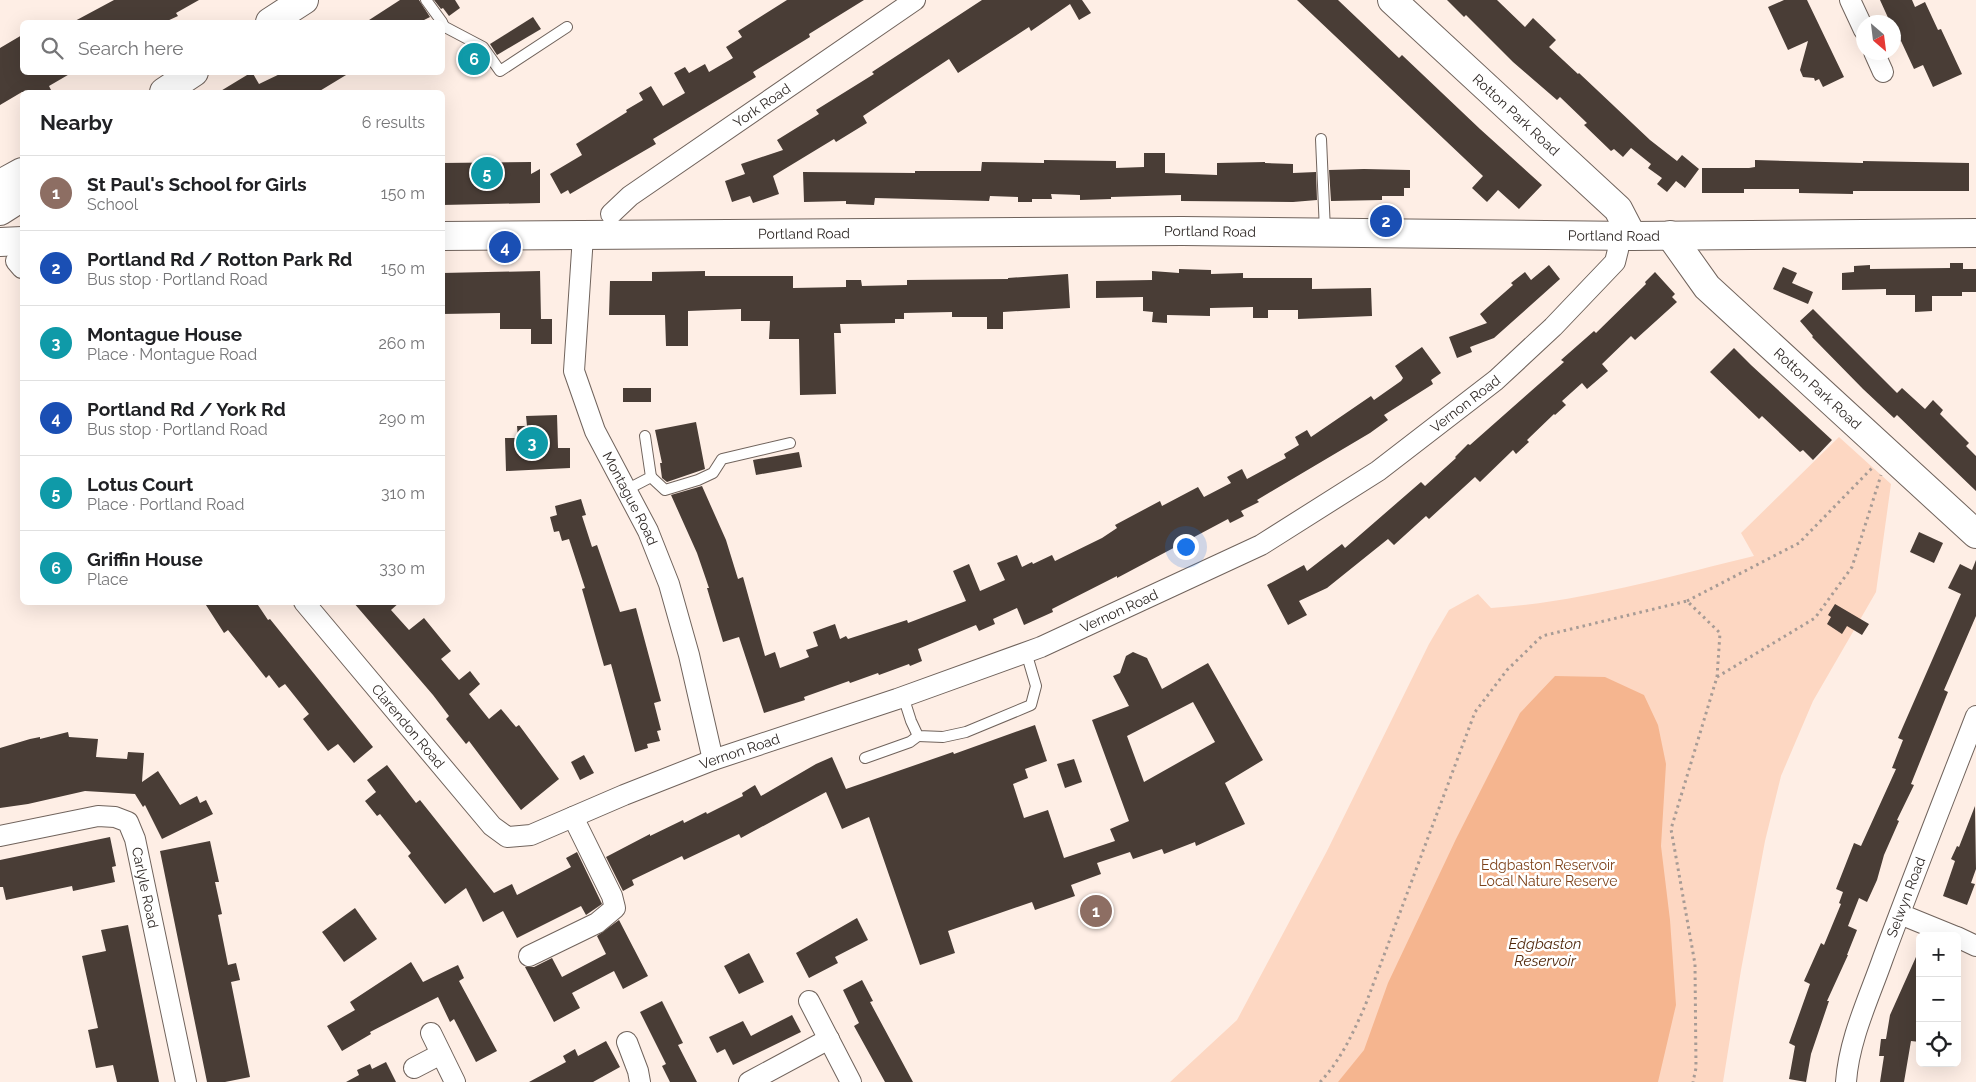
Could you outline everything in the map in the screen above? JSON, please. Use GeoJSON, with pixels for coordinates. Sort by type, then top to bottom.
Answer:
{"type":"FeatureCollection","features":[{"type":"Feature","properties":{"kind":"main road","name":"Rotton Park Road"},"geometry":{"type":"LineString","coordinates":[[1392,0],[1618,209],[1625,235]]}},
{"type":"Feature","properties":{"kind":"main road"},"geometry":{"type":"LineString","coordinates":[[272,20],[295,2]]}},
{"type":"Feature","properties":{"kind":"main road"},"geometry":{"type":"LineString","coordinates":[[167,90],[190,75]]}},
{"type":"Feature","properties":{"kind":"main road"},"geometry":{"type":"LineString","coordinates":[[0,184],[20,173]]}},
{"type":"Feature","properties":{"kind":"main road"},"geometry":{"type":"LineString","coordinates":[[0,211],[20,198]]}},
{"type":"Feature","properties":{"kind":"main road","name":"Portland Road"},"geometry":{"type":"LineString","coordinates":[[445,236],[1172,231],[1625,235],[1976,233]]}},
{"type":"Feature","properties":{"kind":"main road","name":"Rotton Park Road"},"geometry":{"type":"LineString","coordinates":[[1670,234],[1707,287],[1976,534]]}},
{"type":"Feature","properties":{"kind":"street","name":"York Road"},"geometry":{"type":"LineString","coordinates":[[611,214],[630,196],[914,0]]}},
{"type":"Feature","properties":{"kind":"street"},"geometry":{"type":"LineString","coordinates":[[1850,0],[1857,15]]}},
{"type":"Feature","properties":{"kind":"street"},"geometry":{"type":"LineString","coordinates":[[1878,60],[1883,72]]}},
{"type":"Feature","properties":{"kind":"street","name":"Vernon Road"},"geometry":{"type":"LineString","coordinates":[[521,837],[713,760],[1026,652],[1175,586],[1261,545],[1378,471],[1496,380],[1553,327],[1615,262],[1625,235]]}},
{"type":"Feature","properties":{"kind":"street","name":"Montague Road"},"geometry":{"type":"LineString","coordinates":[[583,236],[574,371],[595,431],[648,531],[669,584],[689,655],[713,760]]}},
{"type":"Feature","properties":{"kind":"street","name":"Clarendon Road"},"geometry":{"type":"LineString","coordinates":[[307,605],[492,826],[507,837],[521,837]]}},
{"type":"Feature","properties":{"kind":"street","name":"Selwyn Road"},"geometry":{"type":"LineString","coordinates":[[1846,1082],[1848,1062],[1860,1022],[1976,716]]}},
{"type":"Feature","properties":{"kind":"street","name":"Carlyle Road"},"geometry":{"type":"LineString","coordinates":[[0,836],[98,816],[115,817],[128,822],[135,840],[186,1082]]}},
{"type":"Feature","properties":{"kind":"street"},"geometry":{"type":"LineString","coordinates":[[528,956],[597,923],[615,908],[612,896],[573,817]]}},
{"type":"Feature","properties":{"kind":"street"},"geometry":{"type":"LineString","coordinates":[[1900,914],[1944,932]]}},
{"type":"Feature","properties":{"kind":"street"},"geometry":{"type":"LineString","coordinates":[[1961,939],[1976,946]]}},
{"type":"Feature","properties":{"kind":"street"},"geometry":{"type":"LineString","coordinates":[[809,1001],[851,1082]]}},
{"type":"Feature","properties":{"kind":"street"},"geometry":{"type":"LineString","coordinates":[[432,1033],[455,1082]]}},
{"type":"Feature","properties":{"kind":"street"},"geometry":{"type":"LineString","coordinates":[[760,1079],[829,1039]]}},
{"type":"Feature","properties":{"kind":"street"},"geometry":{"type":"LineString","coordinates":[[627,1042],[640,1082]]}},
{"type":"Feature","properties":{"kind":"street"},"geometry":{"type":"LineString","coordinates":[[414,1068],[441,1054]]}},
{"type":"Feature","properties":{"kind":"lane"},"geometry":{"type":"LineString","coordinates":[[426,0],[440,20]]}},
{"type":"Feature","properties":{"kind":"lane"},"geometry":{"type":"LineString","coordinates":[[445,27],[483,47],[500,71],[567,27]]}},
{"type":"Feature","properties":{"kind":"lane"},"geometry":{"type":"LineString","coordinates":[[1321,139],[1325,232]]}},
{"type":"Feature","properties":{"kind":"lane"},"geometry":{"type":"LineString","coordinates":[[645,436],[651,477],[665,490],[698,480],[713,473],[722,459],[790,443]]}},
{"type":"Feature","properties":{"kind":"lane"},"geometry":{"type":"LineString","coordinates":[[626,490],[651,477]]}},
{"type":"Feature","properties":{"kind":"lane"},"geometry":{"type":"LineString","coordinates":[[864,758],[910,742],[918,736],[943,737],[966,732],[1030,705],[1036,686],[1026,652]]}},
{"type":"Feature","properties":{"kind":"lane"},"geometry":{"type":"LineString","coordinates":[[903,696],[918,736]]}},
{"type":"Feature","properties":{"kind":"path"},"geometry":{"type":"LineString","coordinates":[[1320,1082],[1338,1060],[1349,1042],[1365,1006],[1475,712],[1507,670],[1542,636],[1687,601],[1799,544],[1887,452]]}},
{"type":"Feature","properties":{"kind":"path"},"geometry":{"type":"LineString","coordinates":[[1717,677],[1815,618],[1852,567],[1887,452]]}},
{"type":"Feature","properties":{"kind":"path"},"geometry":{"type":"LineString","coordinates":[[1687,601],[1720,633],[1717,677],[1671,829],[1695,964],[1696,1068],[1693,1082]]}},
{"type":"Feature","properties":{"kind":"green space","name":"Edgbaston Reservoir Local Nature Reserve"},"geometry":{"type":"Polygon","coordinates":[[[1839,437],[1891,484],[1876,592],[1813,701],[1781,776],[1765,841],[1723,1082],[1170,1082],[1237,1020],[1327,851],[1429,644],[1449,610],[1478,594],[1491,608],[1525,605],[1624,588],[1754,556],[1741,533],[1839,437]]]}},
{"type":"Feature","properties":{"kind":"water","name":"Edgbaston Reservoir"},"geometry":{"type":"Polygon","coordinates":[[[1555,676],[1605,677],[1644,695],[1658,725],[1666,764],[1661,846],[1670,920],[1676,1005],[1658,1082],[1338,1082],[1364,1050],[1388,983],[1456,839],[1520,713],[1555,676]]]}},
{"type":"Feature","properties":{"kind":"building"},"geometry":{"type":"Polygon","coordinates":[[[114,0],[199,0],[176,13],[178,16],[169,20],[77,20],[114,0]]]}},
{"type":"Feature","properties":{"kind":"building"},"geometry":{"type":"Polygon","coordinates":[[[400,0],[419,0],[430,17],[424,20],[369,20],[400,0]]]}},
{"type":"Feature","properties":{"kind":"building"},"geometry":{"type":"Polygon","coordinates":[[[434,0],[455,0],[460,8],[449,16],[434,0]]]}},
{"type":"Feature","properties":{"kind":"building"},"geometry":{"type":"Polygon","coordinates":[[[787,0],[864,0],[809,34],[810,37],[753,72],[756,77],[653,139],[656,144],[570,194],[568,190],[561,194],[550,174],[582,155],[576,144],[643,100],[639,93],[651,86],[663,106],[685,93],[674,73],[685,67],[689,73],[705,64],[709,72],[733,58],[726,47],[742,37],[738,31],[787,0]]]}},
{"type":"Feature","properties":{"kind":"building"},"geometry":{"type":"Polygon","coordinates":[[[982,0],[1082,0],[1091,13],[1079,20],[1070,4],[1031,31],[1029,27],[958,73],[949,59],[863,116],[867,123],[836,142],[834,139],[773,176],[779,194],[753,203],[750,196],[732,202],[725,181],[745,174],[741,164],[783,150],[777,140],[819,114],[816,110],[874,74],[872,72],[982,0]]]}},
{"type":"Feature","properties":{"kind":"building"},"geometry":{"type":"Polygon","coordinates":[[[1297,0],[1338,0],[1399,58],[1402,55],[1542,185],[1519,209],[1498,190],[1487,202],[1472,188],[1483,176],[1297,0]]]}},
{"type":"Feature","properties":{"kind":"building"},"geometry":{"type":"Polygon","coordinates":[[[1447,0],[1497,0],[1525,27],[1533,18],[1556,40],[1549,47],[1650,140],[1677,161],[1682,155],[1699,169],[1685,188],[1676,181],[1667,192],[1657,184],[1662,178],[1648,168],[1651,164],[1631,148],[1623,157],[1614,149],[1611,151],[1584,125],[1587,123],[1560,97],[1557,100],[1513,62],[1466,15],[1464,17],[1447,0]]]}},
{"type":"Feature","properties":{"kind":"building"},"geometry":{"type":"Polygon","coordinates":[[[1784,0],[1807,0],[1844,77],[1823,87],[1819,79],[1815,81],[1814,78],[1803,77],[1800,70],[1808,41],[1788,50],[1768,7],[1784,0]]]}},
{"type":"Feature","properties":{"kind":"building"},"geometry":{"type":"Polygon","coordinates":[[[1880,0],[1912,0],[1915,7],[1925,2],[1938,30],[1941,29],[1962,74],[1933,87],[1923,65],[1914,69],[1901,41],[1901,15],[1887,15],[1880,0]]]}},
{"type":"Feature","properties":{"kind":"building"},"geometry":{"type":"Polygon","coordinates":[[[533,17],[541,29],[497,55],[490,44],[533,17]]]}},
{"type":"Feature","properties":{"kind":"building"},"geometry":{"type":"Polygon","coordinates":[[[20,36],[20,75],[68,75],[49,86],[51,90],[20,90],[20,93],[0,105],[0,48],[20,36]]]}},
{"type":"Feature","properties":{"kind":"building"},"geometry":{"type":"Polygon","coordinates":[[[478,52],[486,64],[475,72],[466,60],[478,52]]]}},
{"type":"Feature","properties":{"kind":"building"},"geometry":{"type":"Polygon","coordinates":[[[247,75],[254,75],[259,84],[278,75],[346,75],[321,90],[222,90],[247,75]]]}},
{"type":"Feature","properties":{"kind":"building"},"geometry":{"type":"Polygon","coordinates":[[[1144,153],[1165,153],[1165,173],[1217,175],[1217,163],[1265,162],[1293,164],[1293,173],[1316,172],[1317,200],[1293,202],[1181,201],[1181,195],[1080,200],[1080,195],[1051,194],[1052,199],[1032,199],[1032,202],[1018,202],[1018,197],[990,196],[989,201],[875,198],[874,205],[846,204],[846,201],[804,202],[803,172],[915,173],[915,171],[981,171],[982,162],[1044,163],[1044,160],[1116,161],[1116,168],[1144,167],[1144,153]]]}},
{"type":"Feature","properties":{"kind":"building"},"geometry":{"type":"Polygon","coordinates":[[[1755,160],[1969,163],[1969,191],[1853,191],[1853,194],[1799,193],[1799,189],[1744,189],[1744,193],[1702,193],[1702,168],[1749,168],[1755,167],[1755,160]]]}},
{"type":"Feature","properties":{"kind":"building"},"geometry":{"type":"Polygon","coordinates":[[[531,162],[531,174],[540,169],[540,203],[445,205],[445,163],[531,162]]]}},
{"type":"Feature","properties":{"kind":"building"},"geometry":{"type":"Polygon","coordinates":[[[1329,170],[1410,170],[1410,188],[1404,188],[1404,196],[1382,196],[1382,200],[1331,201],[1329,170]]]}},
{"type":"Feature","properties":{"kind":"building"},"geometry":{"type":"Polygon","coordinates":[[[1950,263],[1963,263],[1963,269],[1976,269],[1976,292],[1962,292],[1962,296],[1932,296],[1932,311],[1915,312],[1915,295],[1886,295],[1886,289],[1842,290],[1842,273],[1854,272],[1854,266],[1870,265],[1870,269],[1950,268],[1950,263]]]}},
{"type":"Feature","properties":{"kind":"building"},"geometry":{"type":"Polygon","coordinates":[[[1549,265],[1560,279],[1494,338],[1470,347],[1472,352],[1457,358],[1449,337],[1487,323],[1480,314],[1513,285],[1511,283],[1525,272],[1531,280],[1549,265]]]}},
{"type":"Feature","properties":{"kind":"building"},"geometry":{"type":"Polygon","coordinates":[[[1783,267],[1797,273],[1792,283],[1813,292],[1808,304],[1773,289],[1783,267]]]}},
{"type":"Feature","properties":{"kind":"building"},"geometry":{"type":"Polygon","coordinates":[[[1179,269],[1211,270],[1211,274],[1243,273],[1243,278],[1312,278],[1312,289],[1371,288],[1372,316],[1298,319],[1298,310],[1268,310],[1268,318],[1253,318],[1253,307],[1210,308],[1210,316],[1167,315],[1167,323],[1152,322],[1153,312],[1143,311],[1143,297],[1096,298],[1096,281],[1152,280],[1152,271],[1179,273],[1179,269]]]}},
{"type":"Feature","properties":{"kind":"building"},"geometry":{"type":"Polygon","coordinates":[[[540,271],[541,319],[552,319],[552,344],[531,344],[531,329],[500,329],[500,313],[445,314],[445,273],[540,271]]]}},
{"type":"Feature","properties":{"kind":"building"},"geometry":{"type":"Polygon","coordinates":[[[705,271],[705,276],[793,276],[793,288],[846,287],[846,280],[861,280],[862,286],[907,285],[907,280],[1008,279],[1068,274],[1070,308],[1003,312],[1003,329],[987,329],[987,317],[952,317],[952,312],[904,313],[904,319],[895,319],[895,323],[840,324],[841,333],[834,333],[836,394],[800,395],[799,339],[769,339],[770,321],[741,321],[741,309],[688,311],[688,346],[666,346],[665,315],[609,315],[610,281],[652,281],[652,272],[705,271]]]}},
{"type":"Feature","properties":{"kind":"building"},"geometry":{"type":"Polygon","coordinates":[[[1655,272],[1675,294],[1672,297],[1677,302],[1635,340],[1631,336],[1602,364],[1608,371],[1587,389],[1582,383],[1562,401],[1566,405],[1527,440],[1529,442],[1516,454],[1513,450],[1480,482],[1475,477],[1429,519],[1426,516],[1394,545],[1388,539],[1327,588],[1299,601],[1307,615],[1288,625],[1267,585],[1304,565],[1307,571],[1342,544],[1345,548],[1421,482],[1425,486],[1456,458],[1468,444],[1470,445],[1564,362],[1561,360],[1594,331],[1596,333],[1646,284],[1645,282],[1655,272]]]}},
{"type":"Feature","properties":{"kind":"building"},"geometry":{"type":"Polygon","coordinates":[[[1813,309],[1897,393],[1902,388],[1925,409],[1933,400],[1943,410],[1940,414],[1969,443],[1966,446],[1976,456],[1976,491],[1897,415],[1894,418],[1863,389],[1812,337],[1800,321],[1813,309]]]}},
{"type":"Feature","properties":{"kind":"building"},"geometry":{"type":"Polygon","coordinates":[[[1422,347],[1441,373],[1431,380],[1433,384],[1384,415],[1388,420],[1370,433],[1257,500],[1259,502],[1241,511],[1244,516],[1230,523],[1228,519],[1117,578],[1117,576],[1052,609],[1053,612],[1024,625],[1017,608],[993,619],[995,624],[979,631],[976,625],[918,649],[922,661],[910,666],[909,664],[850,683],[849,681],[804,697],[805,700],[764,713],[739,637],[723,642],[707,588],[709,588],[697,553],[671,495],[702,486],[726,540],[738,579],[743,577],[765,656],[775,652],[780,668],[809,657],[806,650],[818,646],[813,632],[835,624],[840,639],[846,636],[848,639],[907,620],[908,623],[966,601],[953,571],[969,564],[980,591],[1005,580],[997,563],[1017,555],[1022,567],[1052,555],[1055,561],[1102,538],[1117,528],[1115,525],[1160,501],[1162,506],[1198,487],[1204,497],[1231,483],[1227,477],[1242,469],[1247,479],[1286,458],[1284,454],[1299,445],[1295,437],[1307,430],[1311,437],[1371,396],[1374,400],[1401,381],[1403,378],[1395,366],[1422,347]]]}},
{"type":"Feature","properties":{"kind":"building"},"geometry":{"type":"Polygon","coordinates":[[[1734,348],[1832,440],[1813,460],[1803,450],[1800,452],[1762,416],[1759,419],[1710,372],[1734,348]]]}},
{"type":"Feature","properties":{"kind":"building"},"geometry":{"type":"Polygon","coordinates":[[[623,388],[651,388],[651,402],[623,402],[623,388]]]}},
{"type":"Feature","properties":{"kind":"building"},"geometry":{"type":"Polygon","coordinates":[[[557,415],[558,448],[570,448],[570,468],[506,471],[505,438],[518,438],[517,426],[527,426],[526,416],[557,415]]]}},
{"type":"Feature","properties":{"kind":"building"},"geometry":{"type":"Polygon","coordinates":[[[696,422],[705,469],[667,482],[662,478],[660,463],[662,463],[655,430],[696,422]]]}},
{"type":"Feature","properties":{"kind":"building"},"geometry":{"type":"Polygon","coordinates":[[[799,452],[802,467],[756,475],[753,460],[799,452]]]}},
{"type":"Feature","properties":{"kind":"building"},"geometry":{"type":"Polygon","coordinates":[[[581,499],[586,515],[582,516],[592,547],[597,545],[620,612],[636,608],[661,701],[654,703],[661,730],[657,731],[660,741],[647,744],[648,748],[635,752],[611,664],[604,666],[582,589],[585,588],[569,539],[562,541],[559,531],[554,532],[550,517],[557,515],[555,506],[581,499]]]}},
{"type":"Feature","properties":{"kind":"building"},"geometry":{"type":"Polygon","coordinates":[[[1919,532],[1943,543],[1934,563],[1910,552],[1919,532]]]}},
{"type":"Feature","properties":{"kind":"building"},"geometry":{"type":"Polygon","coordinates":[[[1976,560],[1976,616],[1944,690],[1948,692],[1911,784],[1914,785],[1897,820],[1899,821],[1884,855],[1877,880],[1867,902],[1859,898],[1848,926],[1857,930],[1827,1001],[1829,1001],[1811,1054],[1806,1082],[1789,1079],[1795,1046],[1789,1043],[1810,984],[1804,981],[1821,943],[1824,945],[1841,904],[1839,903],[1843,892],[1836,889],[1854,843],[1861,846],[1896,769],[1892,768],[1903,740],[1898,738],[1961,594],[1948,588],[1960,564],[1972,570],[1976,560]]]}},
{"type":"Feature","properties":{"kind":"building"},"geometry":{"type":"Polygon","coordinates":[[[1835,604],[1869,624],[1862,635],[1847,626],[1842,634],[1827,624],[1831,617],[1828,615],[1835,604]]]}},
{"type":"Feature","properties":{"kind":"building"},"geometry":{"type":"Polygon","coordinates":[[[206,605],[258,605],[268,620],[270,619],[373,747],[354,763],[338,744],[328,751],[303,719],[309,714],[285,684],[279,688],[269,675],[266,678],[228,630],[224,633],[206,605]]]}},
{"type":"Feature","properties":{"kind":"building"},"geometry":{"type":"Polygon","coordinates":[[[356,605],[397,605],[391,610],[409,630],[424,618],[451,651],[441,659],[459,680],[470,671],[480,684],[469,694],[489,719],[501,709],[516,727],[519,725],[559,779],[521,810],[469,741],[466,744],[446,719],[449,716],[356,605]]]}},
{"type":"Feature","properties":{"kind":"building"},"geometry":{"type":"Polygon","coordinates":[[[1133,652],[1147,658],[1162,689],[1208,663],[1263,760],[1225,783],[1245,824],[1196,846],[1195,842],[1164,854],[1162,849],[1133,859],[1130,852],[1097,863],[1101,874],[1071,885],[1075,896],[1035,910],[1032,902],[948,931],[955,953],[920,965],[869,817],[842,829],[826,792],[741,838],[739,834],[684,860],[682,856],[632,880],[634,885],[623,891],[606,857],[650,834],[650,836],[683,820],[684,823],[706,812],[707,814],[743,796],[742,793],[755,785],[761,796],[816,764],[832,757],[846,789],[1035,725],[1047,761],[1025,769],[1028,778],[1013,784],[1024,818],[1048,810],[1064,858],[1115,841],[1110,829],[1129,821],[1092,720],[1129,706],[1113,676],[1120,673],[1126,656],[1133,652]],[[1193,702],[1127,736],[1144,782],[1215,742],[1193,702]]]}},
{"type":"Feature","properties":{"kind":"building"},"geometry":{"type":"Polygon","coordinates":[[[68,732],[69,737],[98,739],[96,757],[127,759],[128,752],[144,753],[142,782],[158,771],[180,805],[197,796],[200,803],[206,800],[213,814],[162,839],[145,805],[143,807],[135,794],[85,791],[28,804],[0,808],[0,748],[30,739],[40,737],[40,739],[68,732]]]}},
{"type":"Feature","properties":{"kind":"building"},"geometry":{"type":"Polygon","coordinates":[[[584,755],[594,773],[580,780],[571,762],[584,755]]]}},
{"type":"Feature","properties":{"kind":"building"},"geometry":{"type":"Polygon","coordinates":[[[1074,759],[1082,782],[1065,788],[1057,764],[1074,759]]]}},
{"type":"Feature","properties":{"kind":"building"},"geometry":{"type":"Polygon","coordinates":[[[387,765],[416,803],[420,800],[494,893],[512,884],[517,895],[571,867],[566,858],[577,852],[602,904],[586,915],[581,906],[517,938],[503,911],[483,922],[466,888],[445,904],[408,856],[411,853],[380,814],[377,816],[365,801],[376,792],[367,780],[387,765]]]}},
{"type":"Feature","properties":{"kind":"building"},"geometry":{"type":"Polygon","coordinates":[[[1975,806],[1976,869],[1971,883],[1975,884],[1967,905],[1943,896],[1955,861],[1951,859],[1957,846],[1959,847],[1975,806]]]}},
{"type":"Feature","properties":{"kind":"building"},"geometry":{"type":"Polygon","coordinates":[[[110,837],[116,866],[112,867],[115,882],[73,891],[72,886],[6,900],[3,887],[0,887],[0,860],[110,837]]]}},
{"type":"Feature","properties":{"kind":"building"},"geometry":{"type":"Polygon","coordinates":[[[210,841],[219,882],[215,882],[222,914],[218,915],[228,965],[236,963],[240,980],[231,982],[250,1077],[225,1082],[207,1082],[160,851],[210,841]]]}},
{"type":"Feature","properties":{"kind":"building"},"geometry":{"type":"Polygon","coordinates":[[[355,908],[377,939],[344,962],[322,932],[355,908]]]}},
{"type":"Feature","properties":{"kind":"building"},"geometry":{"type":"Polygon","coordinates":[[[857,918],[868,940],[835,957],[838,963],[809,978],[796,953],[857,918]]]}},
{"type":"Feature","properties":{"kind":"building"},"geometry":{"type":"Polygon","coordinates":[[[619,920],[648,976],[623,989],[614,971],[572,993],[580,1008],[554,1022],[525,967],[534,967],[552,958],[562,977],[606,954],[597,936],[619,920]]]}},
{"type":"Feature","properties":{"kind":"building"},"geometry":{"type":"Polygon","coordinates":[[[128,925],[159,1082],[117,1082],[113,1065],[96,1068],[88,1030],[98,1028],[82,956],[106,951],[101,930],[128,925]]]}},
{"type":"Feature","properties":{"kind":"building"},"geometry":{"type":"Polygon","coordinates":[[[749,953],[764,982],[739,994],[724,966],[749,953]]]}},
{"type":"Feature","properties":{"kind":"building"},"geometry":{"type":"Polygon","coordinates":[[[1916,957],[1916,1042],[1911,1041],[1904,1082],[1880,1082],[1884,1056],[1879,1056],[1881,1039],[1886,1039],[1890,1015],[1916,957]]]}},
{"type":"Feature","properties":{"kind":"building"},"geometry":{"type":"Polygon","coordinates":[[[411,962],[423,982],[458,965],[464,978],[459,981],[497,1051],[476,1062],[454,1019],[450,1022],[438,997],[370,1032],[371,1034],[342,1051],[327,1026],[355,1010],[350,1002],[411,962]]]}},
{"type":"Feature","properties":{"kind":"building"},"geometry":{"type":"Polygon","coordinates":[[[862,980],[873,1001],[870,1002],[913,1082],[885,1082],[854,1026],[859,1023],[843,990],[862,980]]]}},
{"type":"Feature","properties":{"kind":"building"},"geometry":{"type":"Polygon","coordinates":[[[662,1001],[683,1043],[678,1045],[697,1082],[670,1082],[662,1066],[666,1064],[640,1012],[662,1001]]]}},
{"type":"Feature","properties":{"kind":"building"},"geometry":{"type":"Polygon","coordinates":[[[792,1015],[801,1032],[733,1065],[725,1049],[717,1053],[709,1037],[743,1021],[751,1036],[792,1015]]]}},
{"type":"Feature","properties":{"kind":"building"},"geometry":{"type":"Polygon","coordinates":[[[606,1041],[620,1067],[593,1082],[529,1082],[566,1062],[563,1056],[575,1049],[578,1056],[606,1041]]]}},
{"type":"Feature","properties":{"kind":"building"},"geometry":{"type":"Polygon","coordinates":[[[386,1062],[396,1082],[346,1082],[359,1075],[357,1070],[370,1064],[372,1069],[386,1062]]]}},
{"type":"Feature","properties":{"kind":"place","name":"Griffin House"},"geometry":{"type":"Point","coordinates":[474,59]}},
{"type":"Feature","properties":{"kind":"place","name":"Lotus Court"},"geometry":{"type":"Point","coordinates":[487,173]}},
{"type":"Feature","properties":{"kind":"place","name":"Portland Rd / Rotton Park Rd"},"geometry":{"type":"Point","coordinates":[1386,221]}},
{"type":"Feature","properties":{"kind":"place","name":"Portland Rd / York Rd"},"geometry":{"type":"Point","coordinates":[505,247]}},
{"type":"Feature","properties":{"kind":"place","name":"Montague House"},"geometry":{"type":"Point","coordinates":[532,443]}},
{"type":"Feature","properties":{"kind":"place","name":"St Paul's School for Girls"},"geometry":{"type":"Point","coordinates":[1096,911]}}]}
